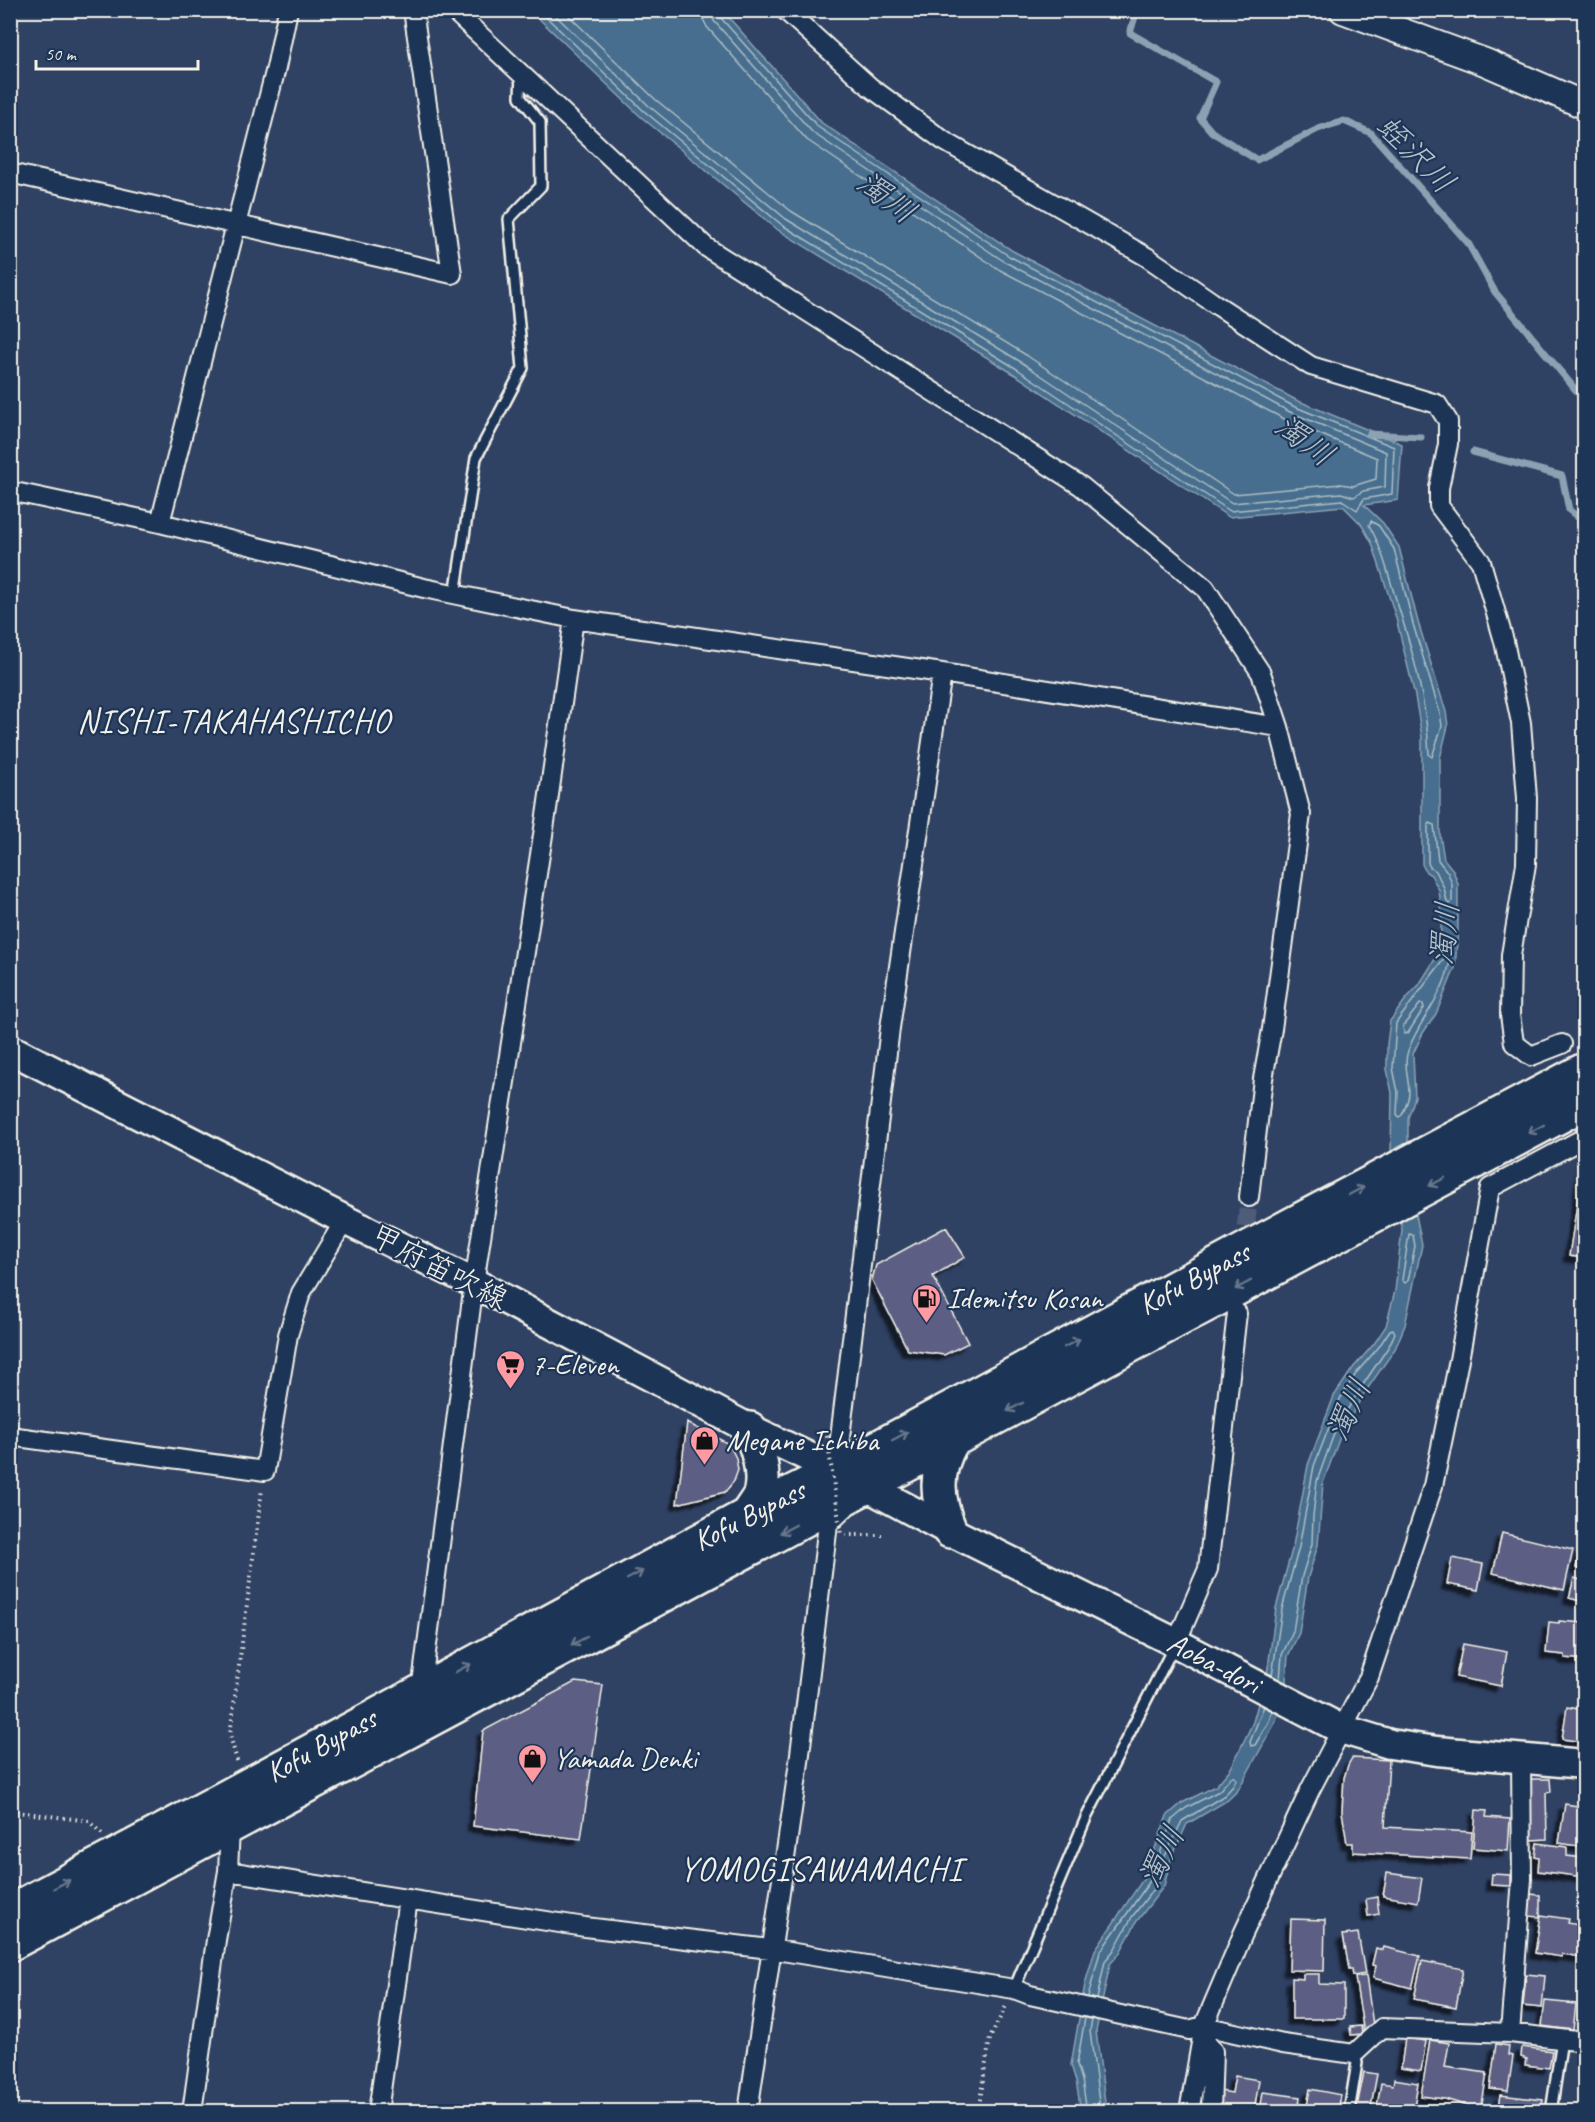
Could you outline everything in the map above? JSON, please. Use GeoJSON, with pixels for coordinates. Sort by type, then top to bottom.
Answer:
{"type":"FeatureCollection","features":[{"type":"Feature","properties":{"kind":"highway","name":"Kofu Bypass"},"geometry":{"type":"LineString","coordinates":[[10,1944],[179,1856],[230,1811],[422,1691],[747,1515],[836,1470],[1584,1070]]}},
{"type":"Feature","properties":{"kind":"highway","name":"Kofu Bypass"},"geometry":{"type":"LineString","coordinates":[[10,1912],[187,1818],[230,1811],[866,1488],[1584,1103]]}},
{"type":"Feature","properties":{"kind":"highway"},"geometry":{"type":"LineString","coordinates":[[747,1515],[761,1492],[762,1474],[758,1451],[750,1429]]}},
{"type":"Feature","properties":{"kind":"highway"},"geometry":{"type":"LineString","coordinates":[[950,1531],[941,1510],[937,1485],[944,1455],[952,1441]]}},
{"type":"Feature","properties":{"kind":"main road","name":"甲府笛吹線"},"geometry":{"type":"LineString","coordinates":[[10,1048],[345,1220],[474,1283],[750,1429],[836,1470],[866,1488]]}},
{"type":"Feature","properties":{"kind":"main road","name":"Aoba-dori"},"geometry":{"type":"LineString","coordinates":[[866,1488],[1180,1645],[1337,1727],[1390,1743],[1437,1751],[1584,1764]]}},
{"type":"Feature","properties":{"kind":"street"},"geometry":{"type":"LineString","coordinates":[[160,524],[276,68],[288,10]]}},
{"type":"Feature","properties":{"kind":"street"},"geometry":{"type":"LineString","coordinates":[[10,173],[452,274],[413,10]]}},
{"type":"Feature","properties":{"kind":"street"},"geometry":{"type":"LineString","coordinates":[[453,10],[706,247],[1081,486],[1205,588],[1262,673],[1279,727],[1300,814],[1249,1197]]}},
{"type":"Feature","properties":{"kind":"street"},"geometry":{"type":"LineString","coordinates":[[785,10],[870,87],[944,141],[1147,257],[1311,366],[1437,404],[1449,422],[1448,444],[1439,489],[1439,506],[1480,562],[1504,641],[1521,723],[1527,798],[1526,864],[1511,955],[1510,1015],[1514,1042],[1531,1056],[1562,1044]]}},
{"type":"Feature","properties":{"kind":"street"},"geometry":{"type":"LineString","coordinates":[[1343,10],[1386,18],[1584,105]]}},
{"type":"Feature","properties":{"kind":"street"},"geometry":{"type":"LineString","coordinates":[[10,491],[160,524],[424,588],[574,619],[942,673],[1279,727]]}},
{"type":"Feature","properties":{"kind":"street"},"geometry":{"type":"LineString","coordinates":[[422,1691],[474,1283],[546,819],[574,619]]}},
{"type":"Feature","properties":{"kind":"street"},"geometry":{"type":"LineString","coordinates":[[836,1470],[890,1028],[942,673]]}},
{"type":"Feature","properties":{"kind":"street"},"geometry":{"type":"LineString","coordinates":[[1189,2112],[1199,2031],[1337,1727],[1369,1677],[1433,1486],[1459,1360],[1490,1188],[1584,1138]]}},
{"type":"Feature","properties":{"kind":"street"},"geometry":{"type":"LineString","coordinates":[[10,1436],[265,1471],[288,1335],[301,1293],[345,1220]]}},
{"type":"Feature","properties":{"kind":"street"},"geometry":{"type":"LineString","coordinates":[[1180,1645],[1208,1569],[1237,1313]]}},
{"type":"Feature","properties":{"kind":"street"},"geometry":{"type":"LineString","coordinates":[[748,2112],[799,1762],[828,1524],[866,1488]]}},
{"type":"Feature","properties":{"kind":"street"},"geometry":{"type":"LineString","coordinates":[[1510,2033],[1522,1879],[1521,1757]]}},
{"type":"Feature","properties":{"kind":"street"},"geometry":{"type":"LineString","coordinates":[[192,2112],[228,1871],[230,1811]]}},
{"type":"Feature","properties":{"kind":"street"},"geometry":{"type":"LineString","coordinates":[[228,1871],[585,1927],[770,1950],[1022,1992],[1199,2031],[1354,2054],[1382,2028],[1510,2033],[1584,2042]]}},
{"type":"Feature","properties":{"kind":"street"},"geometry":{"type":"LineString","coordinates":[[378,2112],[408,1899]]}},
{"type":"Feature","properties":{"kind":"street"},"geometry":{"type":"LineString","coordinates":[[1199,2031],[1213,2051],[1211,2112]]}},
{"type":"Feature","properties":{"kind":"lane"},"geometry":{"type":"LineString","coordinates":[[455,595],[476,458],[523,368],[509,219],[541,186],[540,122],[520,97],[521,74]]}},
{"type":"Feature","properties":{"kind":"lane"},"geometry":{"type":"LineString","coordinates":[[1022,1992],[1086,1818],[1180,1645]]}},
{"type":"Feature","properties":{"kind":"lane"},"geometry":{"type":"LineString","coordinates":[[1551,2112],[1562,2039]]}},
{"type":"Feature","properties":{"kind":"lane"},"geometry":{"type":"LineString","coordinates":[[1349,2112],[1357,2063],[1354,2054]]}},
{"type":"Feature","properties":{"kind":"path"},"geometry":{"type":"LineString","coordinates":[[826,1430],[841,1535],[882,1535]]}},
{"type":"Feature","properties":{"kind":"path"},"geometry":{"type":"LineString","coordinates":[[230,1811],[230,1735],[265,1471]]}},
{"type":"Feature","properties":{"kind":"path"},"geometry":{"type":"LineString","coordinates":[[10,1811],[88,1821],[123,1853]]}},
{"type":"Feature","properties":{"kind":"path"},"geometry":{"type":"LineString","coordinates":[[978,2112],[990,2038],[1022,1992]]}},
{"type":"Feature","properties":{"kind":"water","name":"濁川"},"geometry":{"type":"Polygon","coordinates":[[[531,11],[723,11],[822,123],[1013,251],[1296,400],[1402,444],[1398,500],[1364,505],[1383,523],[1399,547],[1418,622],[1446,712],[1448,726],[1440,758],[1440,835],[1444,859],[1453,870],[1458,884],[1455,968],[1436,1014],[1413,1054],[1415,1097],[1408,1118],[1408,1140],[1415,1210],[1422,1245],[1405,1325],[1395,1349],[1363,1395],[1341,1434],[1323,1483],[1318,1545],[1308,1577],[1299,1633],[1288,1656],[1285,1693],[1275,1723],[1238,1790],[1228,1800],[1187,1824],[1171,1859],[1164,1886],[1137,1921],[1119,1954],[1110,1964],[1096,2031],[1105,2102],[1103,2111],[1081,2111],[1071,2065],[1085,1984],[1095,1950],[1144,1878],[1167,1816],[1182,1803],[1216,1786],[1231,1768],[1253,1722],[1268,1668],[1276,1608],[1293,1546],[1308,1465],[1334,1396],[1386,1326],[1395,1291],[1402,1230],[1391,1155],[1392,1093],[1387,1069],[1387,1044],[1390,1021],[1419,985],[1439,953],[1442,915],[1439,890],[1422,864],[1422,737],[1415,696],[1396,618],[1372,543],[1361,524],[1343,506],[1229,517],[1014,374],[778,230],[640,116],[531,11]]]}},
{"type":"Feature","properties":{"kind":"building"},"geometry":{"type":"Polygon","coordinates":[[[1584,1159],[1584,1258],[1569,1256],[1584,1159]]]}},
{"type":"Feature","properties":{"kind":"building"},"geometry":{"type":"Polygon","coordinates":[[[946,1227],[965,1257],[933,1276],[968,1343],[944,1355],[908,1350],[872,1280],[876,1265],[946,1227]]]}},
{"type":"Feature","properties":{"kind":"building"},"geometry":{"type":"Polygon","coordinates":[[[687,1423],[729,1444],[736,1458],[738,1470],[734,1481],[725,1492],[677,1504],[687,1423]]]}},
{"type":"Feature","properties":{"kind":"building"},"geometry":{"type":"Polygon","coordinates":[[[1502,1533],[1573,1550],[1564,1590],[1493,1573],[1502,1533]]]}},
{"type":"Feature","properties":{"kind":"building"},"geometry":{"type":"Polygon","coordinates":[[[1581,1548],[1584,1549],[1584,1570],[1576,1568],[1581,1548]]]}},
{"type":"Feature","properties":{"kind":"building"},"geometry":{"type":"Polygon","coordinates":[[[1452,1558],[1483,1564],[1478,1590],[1447,1584],[1452,1558]]]}},
{"type":"Feature","properties":{"kind":"building"},"geometry":{"type":"Polygon","coordinates":[[[1574,1578],[1584,1581],[1584,1602],[1569,1598],[1574,1578]]]}},
{"type":"Feature","properties":{"kind":"building"},"geometry":{"type":"Polygon","coordinates":[[[1559,1621],[1584,1623],[1584,1660],[1546,1653],[1549,1622],[1559,1623],[1559,1621]]]}},
{"type":"Feature","properties":{"kind":"building"},"geometry":{"type":"Polygon","coordinates":[[[1463,1644],[1507,1652],[1501,1686],[1456,1677],[1463,1644]]]}},
{"type":"Feature","properties":{"kind":"building"},"geometry":{"type":"Polygon","coordinates":[[[575,1682],[603,1685],[581,1839],[473,1826],[483,1731],[575,1682]]]}},
{"type":"Feature","properties":{"kind":"building"},"geometry":{"type":"Polygon","coordinates":[[[1567,1707],[1584,1710],[1584,1742],[1562,1739],[1567,1707]]]}},
{"type":"Feature","properties":{"kind":"building"},"geometry":{"type":"Polygon","coordinates":[[[1352,1758],[1389,1760],[1385,1827],[1472,1832],[1470,1859],[1353,1852],[1353,1843],[1347,1843],[1342,1811],[1344,1778],[1352,1758]]]}},
{"type":"Feature","properties":{"kind":"building"},"geometry":{"type":"Polygon","coordinates":[[[1530,1779],[1550,1779],[1551,1792],[1546,1793],[1547,1839],[1531,1840],[1530,1779]]]}},
{"type":"Feature","properties":{"kind":"building"},"geometry":{"type":"Polygon","coordinates":[[[1565,1804],[1584,1807],[1584,1847],[1559,1843],[1565,1804]]]}},
{"type":"Feature","properties":{"kind":"building"},"geometry":{"type":"Polygon","coordinates":[[[1476,1810],[1487,1811],[1486,1817],[1510,1819],[1508,1851],[1473,1848],[1476,1810]]]}},
{"type":"Feature","properties":{"kind":"building"},"geometry":{"type":"Polygon","coordinates":[[[1537,1843],[1567,1847],[1567,1856],[1584,1858],[1584,1877],[1538,1871],[1539,1858],[1535,1857],[1537,1843]]]}},
{"type":"Feature","properties":{"kind":"building"},"geometry":{"type":"Polygon","coordinates":[[[1387,1873],[1422,1878],[1418,1902],[1383,1896],[1387,1873]]]}},
{"type":"Feature","properties":{"kind":"building"},"geometry":{"type":"Polygon","coordinates":[[[1492,1874],[1511,1875],[1511,1886],[1491,1885],[1492,1874]]]}},
{"type":"Feature","properties":{"kind":"building"},"geometry":{"type":"Polygon","coordinates":[[[1530,1894],[1540,1895],[1540,1917],[1529,1916],[1530,1894]]]}},
{"type":"Feature","properties":{"kind":"building"},"geometry":{"type":"Polygon","coordinates":[[[1377,1897],[1379,1914],[1368,1916],[1366,1899],[1377,1897]]]}},
{"type":"Feature","properties":{"kind":"building"},"geometry":{"type":"Polygon","coordinates":[[[1541,1915],[1569,1919],[1568,1923],[1584,1926],[1584,1960],[1582,1960],[1583,1957],[1562,1954],[1562,1957],[1535,1953],[1541,1915]]]}},
{"type":"Feature","properties":{"kind":"building"},"geometry":{"type":"Polygon","coordinates":[[[1291,1919],[1325,1920],[1324,1971],[1289,1970],[1291,1919]]]}},
{"type":"Feature","properties":{"kind":"building"},"geometry":{"type":"Polygon","coordinates":[[[1358,1933],[1365,1974],[1353,1976],[1352,1969],[1349,1969],[1343,1935],[1358,1933]]]}},
{"type":"Feature","properties":{"kind":"building"},"geometry":{"type":"Polygon","coordinates":[[[1384,1947],[1420,1956],[1412,1988],[1373,1978],[1376,1966],[1372,1965],[1376,1948],[1383,1950],[1384,1947]]]}},
{"type":"Feature","properties":{"kind":"building"},"geometry":{"type":"Polygon","coordinates":[[[1422,1961],[1463,1969],[1456,2007],[1414,1999],[1422,1961]]]}},
{"type":"Feature","properties":{"kind":"building"},"geometry":{"type":"Polygon","coordinates":[[[1303,1974],[1319,1974],[1319,1984],[1344,1985],[1344,2019],[1292,2019],[1292,1978],[1303,1979],[1303,1974]]]}},
{"type":"Feature","properties":{"kind":"building"},"geometry":{"type":"Polygon","coordinates":[[[1526,1974],[1545,1976],[1542,2008],[1523,2006],[1526,1974]]]}},
{"type":"Feature","properties":{"kind":"building"},"geometry":{"type":"Polygon","coordinates":[[[1366,1976],[1373,2025],[1364,2033],[1355,1977],[1366,1976]]]}},
{"type":"Feature","properties":{"kind":"building"},"geometry":{"type":"Polygon","coordinates":[[[1545,2001],[1576,2004],[1573,2030],[1542,2026],[1545,2001]]]}},
{"type":"Feature","properties":{"kind":"building"},"geometry":{"type":"Polygon","coordinates":[[[1361,2026],[1362,2034],[1351,2035],[1350,2027],[1361,2026]]]}},
{"type":"Feature","properties":{"kind":"building"},"geometry":{"type":"Polygon","coordinates":[[[1405,2038],[1426,2041],[1421,2071],[1401,2068],[1405,2038]]]}},
{"type":"Feature","properties":{"kind":"building"},"geometry":{"type":"Polygon","coordinates":[[[1430,2040],[1449,2043],[1445,2067],[1487,2073],[1481,2110],[1445,2099],[1421,2096],[1430,2040]]]}},
{"type":"Feature","properties":{"kind":"building"},"geometry":{"type":"Polygon","coordinates":[[[1496,2044],[1509,2046],[1508,2055],[1513,2056],[1508,2091],[1490,2089],[1496,2044]]]}},
{"type":"Feature","properties":{"kind":"building"},"geometry":{"type":"Polygon","coordinates":[[[1522,2047],[1552,2051],[1549,2068],[1526,2065],[1527,2059],[1521,2057],[1522,2047]]]}},
{"type":"Feature","properties":{"kind":"building"},"geometry":{"type":"Polygon","coordinates":[[[1364,2072],[1377,2074],[1370,2112],[1356,2112],[1364,2072]]]}},
{"type":"Feature","properties":{"kind":"building"},"geometry":{"type":"Polygon","coordinates":[[[1235,2076],[1259,2080],[1254,2112],[1217,2108],[1220,2091],[1232,2093],[1235,2076]]]}},
{"type":"Feature","properties":{"kind":"building"},"geometry":{"type":"Polygon","coordinates":[[[1394,2079],[1418,2083],[1413,2112],[1376,2112],[1381,2083],[1393,2085],[1394,2079]]]}},
{"type":"Feature","properties":{"kind":"building"},"geometry":{"type":"Polygon","coordinates":[[[1310,2089],[1341,2095],[1338,2112],[1306,2112],[1310,2089]]]}},
{"type":"Feature","properties":{"kind":"building"},"geometry":{"type":"Polygon","coordinates":[[[1263,2092],[1300,2097],[1298,2112],[1260,2112],[1263,2092]]]}},
{"type":"Feature","properties":{"kind":"building"},"geometry":{"type":"Polygon","coordinates":[[[1500,2095],[1543,2100],[1541,2112],[1497,2112],[1500,2095]]]}},
{"type":"Feature","properties":{"kind":"building"},"geometry":{"type":"Polygon","coordinates":[[[1581,2101],[1584,2102],[1584,2112],[1580,2112],[1581,2101]]]}},
{"type":"Feature","properties":{"kind":"waterway","name":"蛭沢川"},"geometry":{"type":"LineString","coordinates":[[1137,10],[1130,33],[1216,82],[1200,118],[1212,132],[1257,160],[1318,129],[1344,121],[1371,133],[1468,243],[1495,292],[1584,400]]}},
{"type":"Feature","properties":{"kind":"waterway"},"geometry":{"type":"LineString","coordinates":[[1370,434],[1421,437]]}},
{"type":"Feature","properties":{"kind":"waterway"},"geometry":{"type":"LineString","coordinates":[[1473,452],[1562,476],[1569,510],[1584,522]]}},
{"type":"Feature","properties":{"kind":"tunnel"},"geometry":{"type":"LineString","coordinates":[[1243,1254],[1249,1197]]}},
{"type":"Feature","properties":{"kind":"place","name":"Idemitsu Kosan"},"geometry":{"type":"Point","coordinates":[926,1324]}},
{"type":"Feature","properties":{"kind":"place","name":"7-Eleven"},"geometry":{"type":"Point","coordinates":[510,1390]}},
{"type":"Feature","properties":{"kind":"place","name":"Megane Ichiba"},"geometry":{"type":"Point","coordinates":[705,1466]}},
{"type":"Feature","properties":{"kind":"place","name":"Yamada Denki"},"geometry":{"type":"Point","coordinates":[532,1784]}},
{"type":"Feature","properties":{"kind":"district","name":"NISHI-TAKAHASHICHO"},"geometry":{"type":"Point","coordinates":[234,720]}},
{"type":"Feature","properties":{"kind":"district","name":"YOMOGISAWAMACHI"},"geometry":{"type":"Point","coordinates":[821,1868]}}]}
